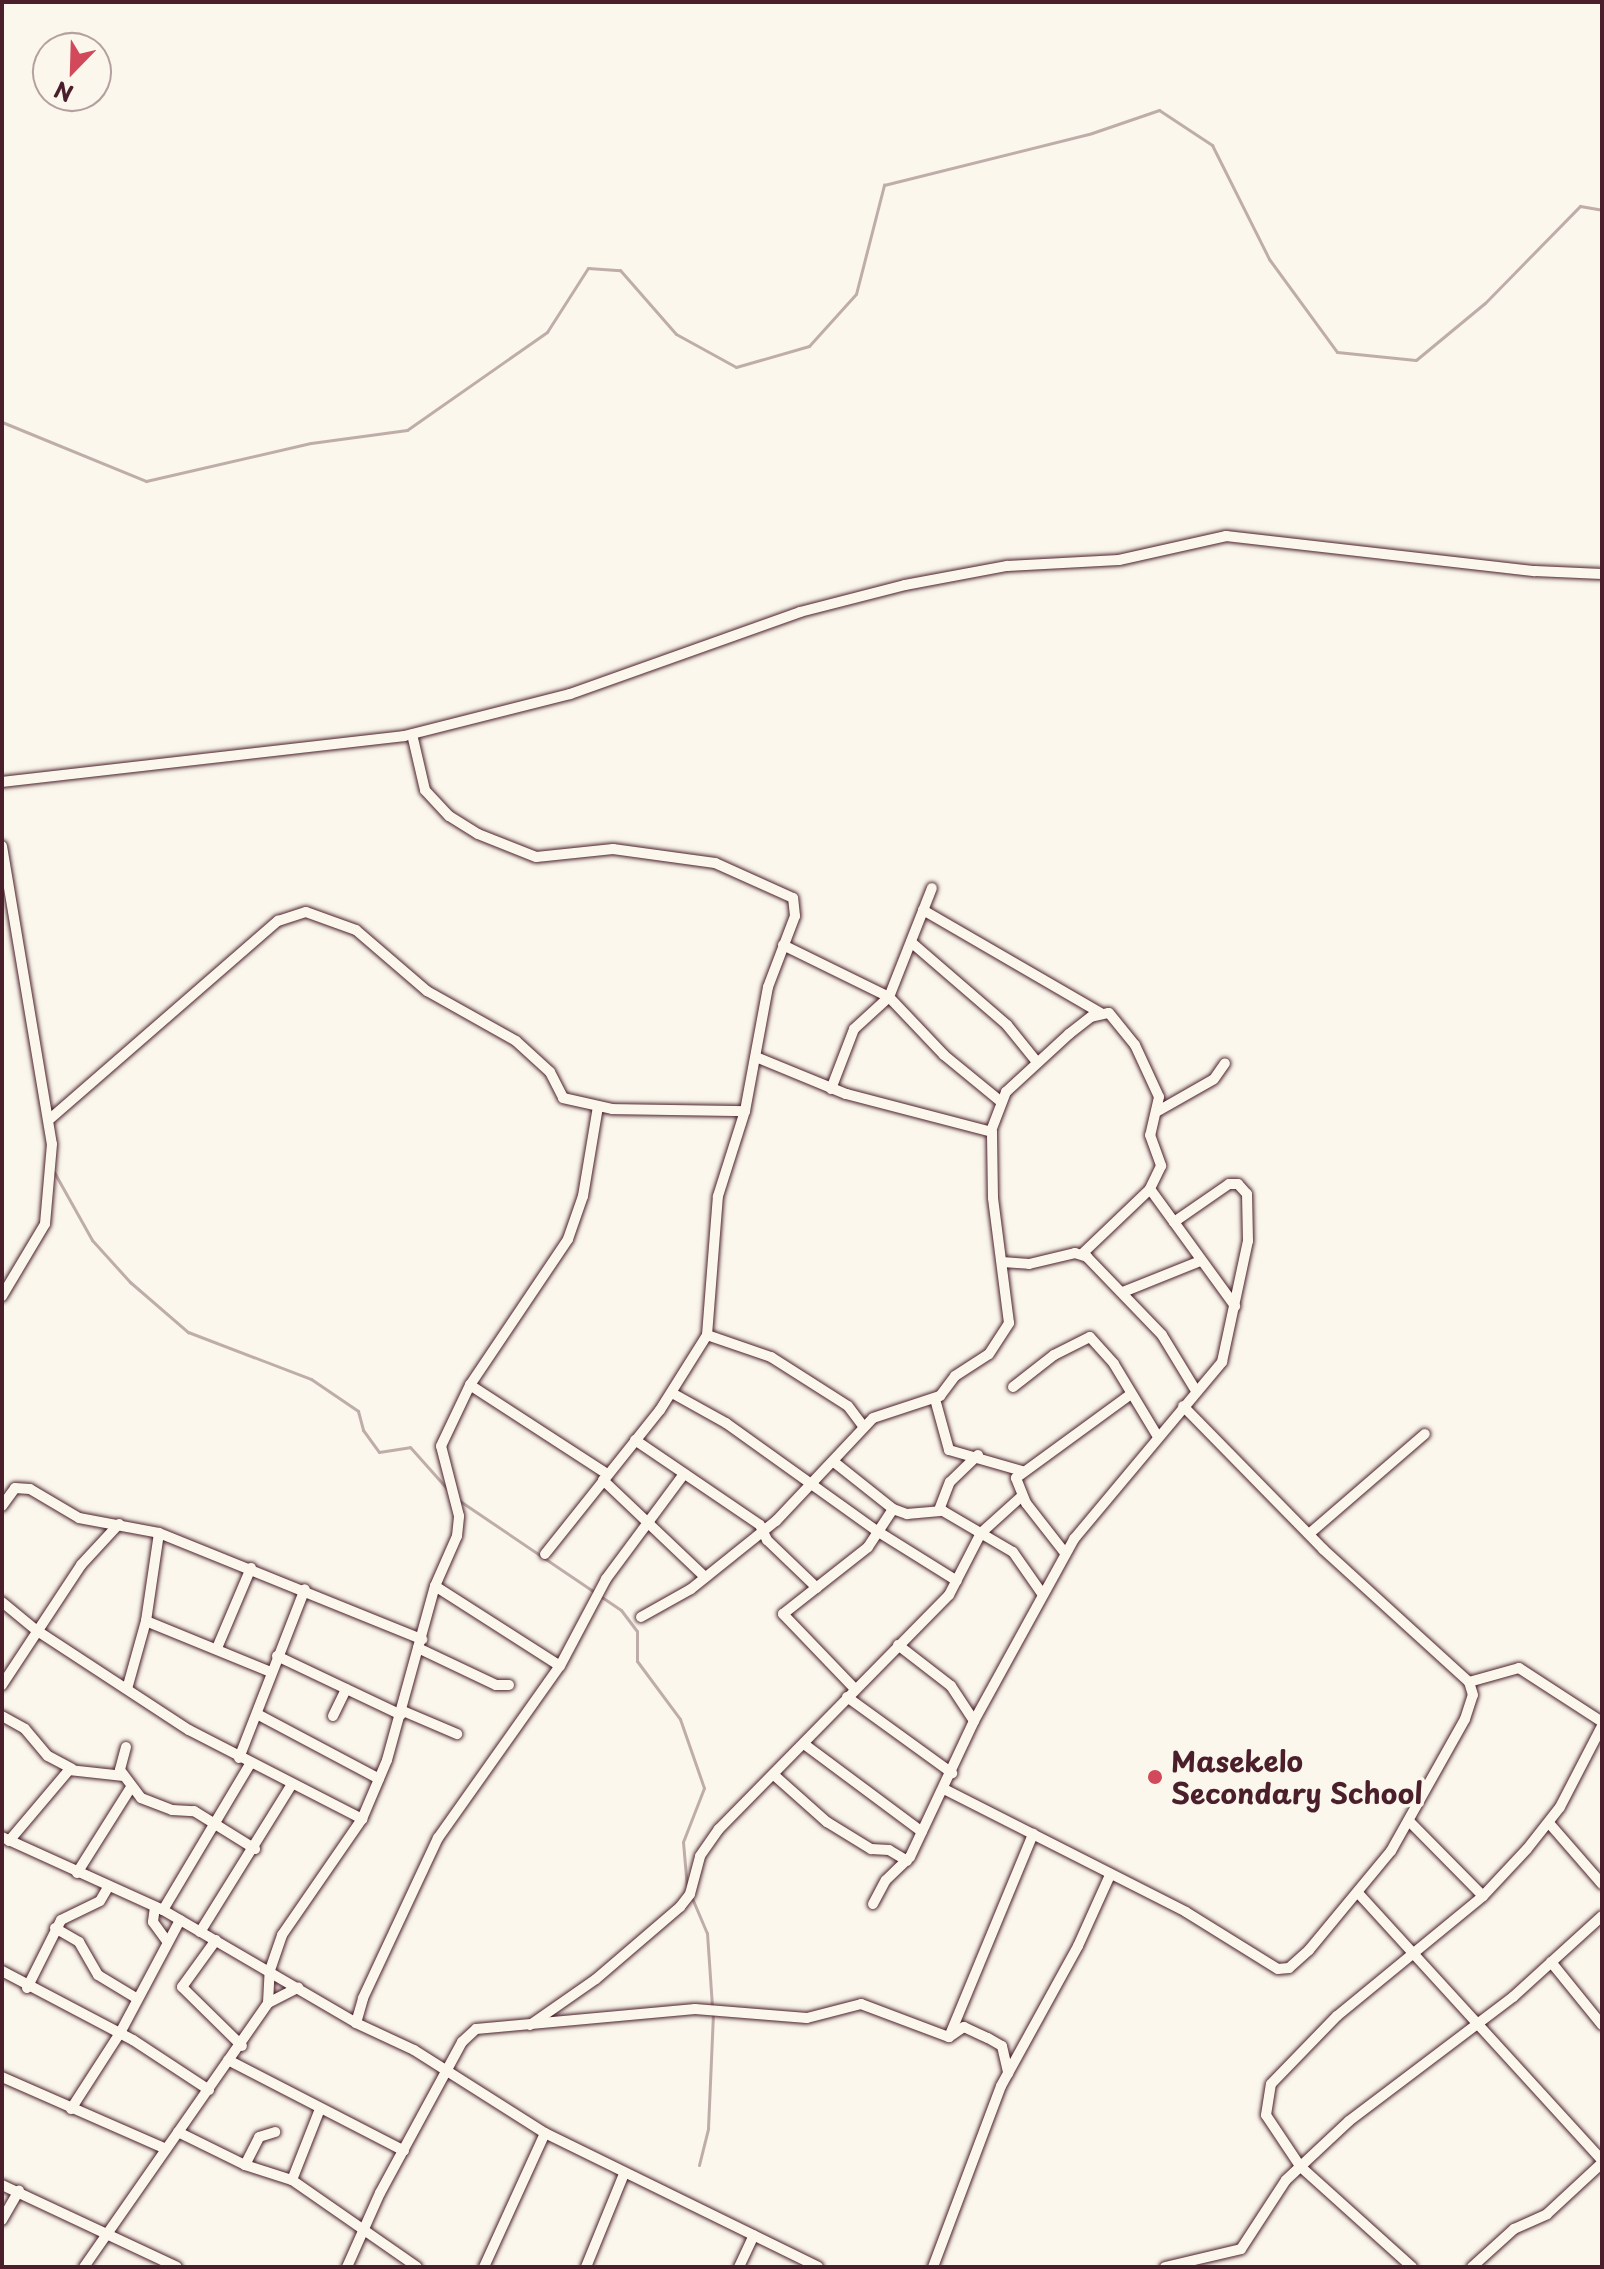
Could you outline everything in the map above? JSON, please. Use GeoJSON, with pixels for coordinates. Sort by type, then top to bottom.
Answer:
{"type":"FeatureCollection","features":[{"type":"Feature","properties":{"kind":"street"},"geometry":{"type":"LineString","coordinates":[[2,782],[412,734],[570,694],[800,612],[919,581],[1007,566],[1119,560],[1215,538],[1283,540],[1535,571],[1602,574]]}},
{"type":"Feature","properties":{"kind":"street"},"geometry":{"type":"LineString","coordinates":[[412,734],[425,790],[449,816],[478,834],[536,857],[613,849],[736,871],[794,900],[795,916],[768,987],[745,1111],[718,1196],[707,1335],[672,1393],[545,1554]]}},
{"type":"Feature","properties":{"kind":"street"},"geometry":{"type":"LineString","coordinates":[[2,846],[6,888],[51,1118],[47,1216],[2,1296]]}},
{"type":"Feature","properties":{"kind":"street"},"geometry":{"type":"LineString","coordinates":[[831,1089],[854,1029],[889,997],[932,888]]}},
{"type":"Feature","properties":{"kind":"street"},"geometry":{"type":"LineString","coordinates":[[923,910],[1120,1021],[1159,1097],[1150,1135],[1161,1166],[1150,1189],[1082,1254],[1029,1264],[1002,1262]]}},
{"type":"Feature","properties":{"kind":"street"},"geometry":{"type":"LineString","coordinates":[[51,1118],[278,921],[306,912],[356,930],[420,986],[516,1041],[550,1072],[561,1097],[598,1106],[745,1111]]}},
{"type":"Feature","properties":{"kind":"street"},"geometry":{"type":"LineString","coordinates":[[911,942],[1007,1025],[1037,1062]]}},
{"type":"Feature","properties":{"kind":"street"},"geometry":{"type":"LineString","coordinates":[[783,945],[889,997],[944,1055],[1000,1101]]}},
{"type":"Feature","properties":{"kind":"street"},"geometry":{"type":"LineString","coordinates":[[641,1617],[705,1577],[764,1531],[834,1462],[873,1418],[935,1399],[1006,1333],[1009,1312],[991,1131],[1000,1101],[1037,1062],[1101,1013]]}},
{"type":"Feature","properties":{"kind":"street"},"geometry":{"type":"LineString","coordinates":[[756,1057],[831,1089],[991,1131]]}},
{"type":"Feature","properties":{"kind":"street"},"geometry":{"type":"LineString","coordinates":[[1158,1111],[1214,1079],[1225,1063]]}},
{"type":"Feature","properties":{"kind":"street"},"geometry":{"type":"LineString","coordinates":[[84,2267],[111,2233],[228,2060],[242,2046],[268,2003],[270,1970],[282,1935],[362,1819],[402,1713],[435,1586],[459,1522],[441,1446],[470,1385],[568,1239],[583,1196],[598,1106]]}},
{"type":"Feature","properties":{"kind":"street"},"geometry":{"type":"LineString","coordinates":[[873,1904],[886,1880],[907,1861],[952,1773],[974,1721],[1065,1553],[1195,1389],[1222,1362],[1251,1221],[1244,1188],[1229,1184],[1174,1222]]}},
{"type":"Feature","properties":{"kind":"street"},"geometry":{"type":"LineString","coordinates":[[1150,1189],[1235,1306]]}},
{"type":"Feature","properties":{"kind":"street"},"geometry":{"type":"LineString","coordinates":[[1082,1254],[1123,1292],[1162,1335],[1195,1389]]}},
{"type":"Feature","properties":{"kind":"street"},"geometry":{"type":"LineString","coordinates":[[1123,1292],[1200,1261]]}},
{"type":"Feature","properties":{"kind":"street"},"geometry":{"type":"LineString","coordinates":[[707,1335],[771,1357],[848,1406],[864,1427]]}},
{"type":"Feature","properties":{"kind":"street"},"geometry":{"type":"LineString","coordinates":[[1013,1387],[1086,1336],[1114,1364],[1158,1437]]}},
{"type":"Feature","properties":{"kind":"street"},"geometry":{"type":"LineString","coordinates":[[470,1385],[605,1477],[647,1524],[705,1577]]}},
{"type":"Feature","properties":{"kind":"street"},"geometry":{"type":"LineString","coordinates":[[672,1393],[726,1423],[877,1531],[957,1581]]}},
{"type":"Feature","properties":{"kind":"street"},"geometry":{"type":"LineString","coordinates":[[1065,1553],[1022,1496],[1016,1481],[1022,1471],[1131,1394]]}},
{"type":"Feature","properties":{"kind":"street"},"geometry":{"type":"LineString","coordinates":[[935,1399],[948,1449],[978,1455],[1022,1471]]}},
{"type":"Feature","properties":{"kind":"street"},"geometry":{"type":"LineString","coordinates":[[944,1789],[1186,1912],[1278,1969],[1296,1962],[1359,1894],[1409,1821],[1471,1706],[1469,1682],[1309,1534],[1183,1406]]}},
{"type":"Feature","properties":{"kind":"street"},"geometry":{"type":"LineString","coordinates":[[1309,1534],[1425,1434]]}},
{"type":"Feature","properties":{"kind":"street"},"geometry":{"type":"LineString","coordinates":[[635,1440],[764,1531],[817,1588]]}},
{"type":"Feature","properties":{"kind":"street"},"geometry":{"type":"LineString","coordinates":[[939,1510],[950,1482],[978,1455]]}},
{"type":"Feature","properties":{"kind":"street"},"geometry":{"type":"LineString","coordinates":[[834,1462],[893,1509],[907,1514],[939,1510],[1015,1554],[1043,1595]]}},
{"type":"Feature","properties":{"kind":"street"},"geometry":{"type":"LineString","coordinates":[[356,2023],[363,1998],[438,1838],[560,1666],[606,1579],[684,1474]]}},
{"type":"Feature","properties":{"kind":"street"},"geometry":{"type":"LineString","coordinates":[[2,1506],[12,1490],[24,1488],[79,1518],[159,1533],[305,1589],[420,1644],[494,1685],[509,1685]]}},
{"type":"Feature","properties":{"kind":"street"},"geometry":{"type":"LineString","coordinates":[[528,2026],[596,1979],[680,1907],[707,1843],[957,1581],[981,1533],[1022,1496]]}},
{"type":"Feature","properties":{"kind":"street"},"geometry":{"type":"LineString","coordinates":[[893,1509],[868,1547],[786,1610],[784,1618],[851,1693],[952,1773]]}},
{"type":"Feature","properties":{"kind":"street"},"geometry":{"type":"LineString","coordinates":[[2,1685],[36,1630],[107,1532],[119,1524]]}},
{"type":"Feature","properties":{"kind":"street"},"geometry":{"type":"LineString","coordinates":[[127,1689],[146,1621],[159,1533]]}},
{"type":"Feature","properties":{"kind":"street"},"geometry":{"type":"LineString","coordinates":[[217,1648],[251,1568]]}},
{"type":"Feature","properties":{"kind":"street"},"geometry":{"type":"LineString","coordinates":[[435,1586],[560,1666]]}},
{"type":"Feature","properties":{"kind":"street"},"geometry":{"type":"LineString","coordinates":[[239,1758],[305,1589]]}},
{"type":"Feature","properties":{"kind":"street"},"geometry":{"type":"LineString","coordinates":[[2,1602],[36,1630],[239,1758],[362,1819]]}},
{"type":"Feature","properties":{"kind":"street"},"geometry":{"type":"LineString","coordinates":[[146,1621],[271,1672]]}},
{"type":"Feature","properties":{"kind":"street"},"geometry":{"type":"LineString","coordinates":[[898,1645],[951,1686],[974,1721]]}},
{"type":"Feature","properties":{"kind":"street"},"geometry":{"type":"LineString","coordinates":[[277,1656],[346,1689],[457,1734]]}},
{"type":"Feature","properties":{"kind":"street"},"geometry":{"type":"LineString","coordinates":[[1412,2267],[1300,2166],[1266,2115],[1271,2084],[1337,2016],[1483,1896],[1549,1823],[1602,1724],[1519,1668],[1469,1682]]}},
{"type":"Feature","properties":{"kind":"street"},"geometry":{"type":"LineString","coordinates":[[333,1716],[346,1689]]}},
{"type":"Feature","properties":{"kind":"street"},"geometry":{"type":"LineString","coordinates":[[257,1714],[379,1779]]}},
{"type":"Feature","properties":{"kind":"street"},"geometry":{"type":"LineString","coordinates":[[2,1716],[25,1729],[48,1756],[72,1769],[124,1776]]}},
{"type":"Feature","properties":{"kind":"street"},"geometry":{"type":"LineString","coordinates":[[804,1744],[922,1832]]}},
{"type":"Feature","properties":{"kind":"street"},"geometry":{"type":"LineString","coordinates":[[126,1747],[120,1766],[130,1789],[144,1800],[172,1810],[192,1810],[218,1823],[255,1849]]}},
{"type":"Feature","properties":{"kind":"street"},"geometry":{"type":"LineString","coordinates":[[167,1941],[153,1922],[159,1909],[218,1823],[250,1764]]}},
{"type":"Feature","properties":{"kind":"street"},"geometry":{"type":"LineString","coordinates":[[72,1769],[5,1839],[180,1920],[356,2023],[447,2072],[545,2133],[818,2267]]}},
{"type":"Feature","properties":{"kind":"street"},"geometry":{"type":"LineString","coordinates":[[774,1775],[827,1822],[871,1849],[889,1850],[907,1861]]}},
{"type":"Feature","properties":{"kind":"street"},"geometry":{"type":"LineString","coordinates":[[200,1932],[255,1849],[291,1786]]}},
{"type":"Feature","properties":{"kind":"street"},"geometry":{"type":"LineString","coordinates":[[77,1873],[130,1789]]}},
{"type":"Feature","properties":{"kind":"street"},"geometry":{"type":"LineString","coordinates":[[1409,1821],[1483,1896]]}},
{"type":"Feature","properties":{"kind":"street"},"geometry":{"type":"LineString","coordinates":[[1549,1823],[1602,1884]]}},
{"type":"Feature","properties":{"kind":"street"},"geometry":{"type":"LineString","coordinates":[[949,2037],[1033,1834]]}},
{"type":"Feature","properties":{"kind":"street"},"geometry":{"type":"LineString","coordinates":[[933,2267],[1008,2073],[1078,1946],[1110,1875]]}},
{"type":"Feature","properties":{"kind":"street"},"geometry":{"type":"LineString","coordinates":[[27,1988],[55,1928],[69,1913],[100,1901],[108,1887]]}},
{"type":"Feature","properties":{"kind":"street"},"geometry":{"type":"LineString","coordinates":[[1359,1894],[1415,1951],[1475,2024],[1602,2162],[1563,2201],[1490,2246],[1472,2267]]}},
{"type":"Feature","properties":{"kind":"street"},"geometry":{"type":"LineString","coordinates":[[1165,2267],[1241,2249],[1300,2166],[1370,2101],[1475,2024],[1602,1916]]}},
{"type":"Feature","properties":{"kind":"street"},"geometry":{"type":"LineString","coordinates":[[71,2109],[120,2033],[180,1920]]}},
{"type":"Feature","properties":{"kind":"street"},"geometry":{"type":"LineString","coordinates":[[55,1928],[79,1942],[98,1975],[136,1998]]}},
{"type":"Feature","properties":{"kind":"street"},"geometry":{"type":"LineString","coordinates":[[216,1940],[182,1987],[242,2046]]}},
{"type":"Feature","properties":{"kind":"street"},"geometry":{"type":"LineString","coordinates":[[1551,1962],[1602,2025]]}},
{"type":"Feature","properties":{"kind":"street"},"geometry":{"type":"LineString","coordinates":[[2,1971],[27,1988],[120,2033],[209,2090]]}},
{"type":"Feature","properties":{"kind":"street"},"geometry":{"type":"LineString","coordinates":[[268,2003],[298,1988]]}},
{"type":"Feature","properties":{"kind":"street"},"geometry":{"type":"LineString","coordinates":[[347,2267],[361,2233],[404,2151],[471,2032],[695,2009],[807,2018],[857,2004],[949,2037]]}},
{"type":"Feature","properties":{"kind":"street"},"geometry":{"type":"LineString","coordinates":[[949,2037],[964,2027],[1000,2044],[1008,2073]]}},
{"type":"Feature","properties":{"kind":"street"},"geometry":{"type":"LineString","coordinates":[[228,2060],[404,2151]]}},
{"type":"Feature","properties":{"kind":"street"},"geometry":{"type":"LineString","coordinates":[[2,2077],[166,2149]]}},
{"type":"Feature","properties":{"kind":"street"},"geometry":{"type":"LineString","coordinates":[[292,2180],[320,2109]]}},
{"type":"Feature","properties":{"kind":"street"},"geometry":{"type":"LineString","coordinates":[[178,2132],[245,2165],[292,2180],[350,2218],[361,2233],[417,2267]]}},
{"type":"Feature","properties":{"kind":"street"},"geometry":{"type":"LineString","coordinates":[[245,2165],[259,2137],[275,2132]]}},
{"type":"Feature","properties":{"kind":"street"},"geometry":{"type":"LineString","coordinates":[[484,2267],[545,2133]]}},
{"type":"Feature","properties":{"kind":"street"},"geometry":{"type":"LineString","coordinates":[[586,2267],[624,2174]]}},
{"type":"Feature","properties":{"kind":"street"},"geometry":{"type":"LineString","coordinates":[[2,2185],[111,2233],[177,2267]]}},
{"type":"Feature","properties":{"kind":"street"},"geometry":{"type":"LineString","coordinates":[[2,2219],[19,2191]]}},
{"type":"Feature","properties":{"kind":"street"},"geometry":{"type":"LineString","coordinates":[[739,2267],[754,2235]]}},
{"type":"Feature","properties":{"kind":"waterway"},"geometry":{"type":"LineString","coordinates":[[2,422],[146,481],[311,443],[407,430],[547,332],[588,268],[620,270],[676,334],[736,367],[809,346],[856,294],[884,185],[1092,133],[1159,110],[1212,145],[1269,259],[1337,352],[1416,360],[1485,303],[1580,206],[1602,210]]}},
{"type":"Feature","properties":{"kind":"waterway"},"geometry":{"type":"LineString","coordinates":[[54,1172],[92,1240],[130,1282],[188,1332],[311,1379],[358,1411],[363,1430],[379,1452],[410,1447],[449,1491]]}},
{"type":"Feature","properties":{"kind":"waterway"},"geometry":{"type":"LineString","coordinates":[[457,1499],[621,1610],[637,1631],[637,1661],[680,1719],[704,1788],[683,1842],[687,1888]]}},
{"type":"Feature","properties":{"kind":"waterway"},"geometry":{"type":"LineString","coordinates":[[692,1898],[707,1933],[712,2007]]}},
{"type":"Feature","properties":{"kind":"waterway"},"geometry":{"type":"LineString","coordinates":[[699,2165],[708,2128],[713,2015]]}},
{"type":"Feature","properties":{"kind":"place","name":"Masekelo Secondary School"},"geometry":{"type":"Point","coordinates":[1155,1777]}}]}
